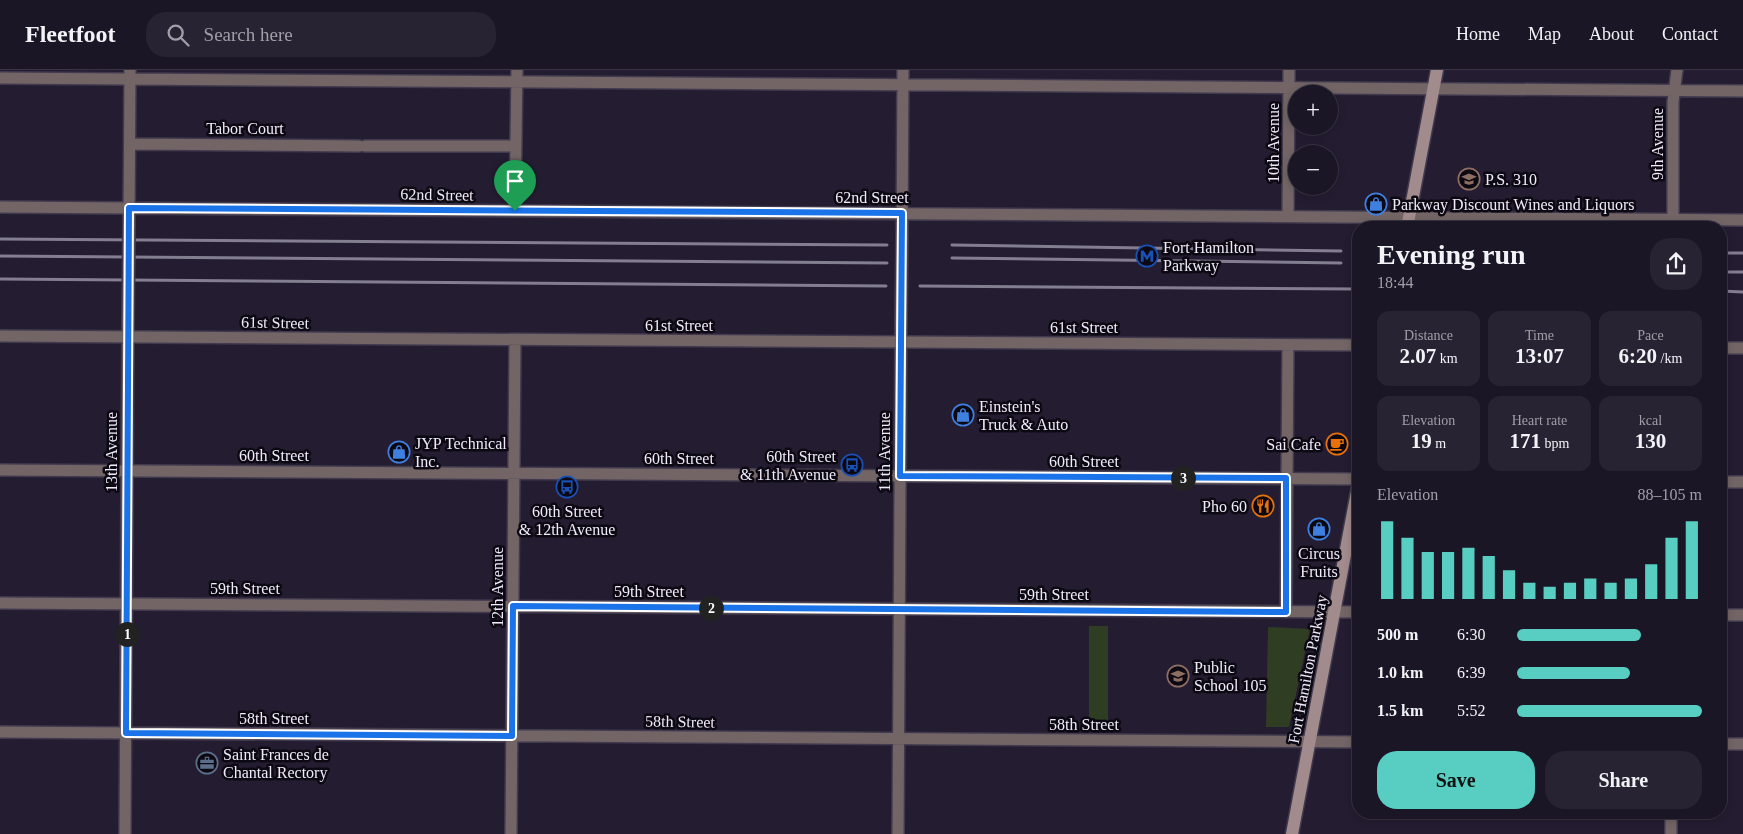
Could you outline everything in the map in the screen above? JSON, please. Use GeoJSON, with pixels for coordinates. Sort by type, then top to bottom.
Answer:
{"type":"FeatureCollection","features":[{"type":"Feature","properties":{"kind":"main road"},"geometry":{"type":"LineString","coordinates":[[1408,221],[1436,70]]}},
{"type":"Feature","properties":{"kind":"main road","name":"Fort Hamilton Parkway"},"geometry":{"type":"LineString","coordinates":[[1292,834],[1352,517]]}},
{"type":"Feature","properties":{"kind":"street"},"geometry":{"type":"LineString","coordinates":[[515,211],[517,70]]}},
{"type":"Feature","properties":{"kind":"street","name":"11th Avenue"},"geometry":{"type":"LineString","coordinates":[[898,834],[903,70]]}},
{"type":"Feature","properties":{"kind":"street","name":"10th Avenue"},"geometry":{"type":"LineString","coordinates":[[1289,85],[1290,70]]}},
{"type":"Feature","properties":{"kind":"street","name":"9th Avenue"},"geometry":{"type":"LineString","coordinates":[[1673,219],[1673,102],[1677,70]]}},
{"type":"Feature","properties":{"kind":"street"},"geometry":{"type":"LineString","coordinates":[[0,78],[130,75],[517,82],[1288,87]]}},
{"type":"Feature","properties":{"kind":"street","name":"13th Avenue"},"geometry":{"type":"LineString","coordinates":[[126,834],[130,75]]}},
{"type":"Feature","properties":{"kind":"street"},"geometry":{"type":"LineString","coordinates":[[1338,87],[1743,91]]}},
{"type":"Feature","properties":{"kind":"street","name":"10th Avenue"},"geometry":{"type":"LineString","coordinates":[[1288,216],[1289,135]]}},
{"type":"Feature","properties":{"kind":"street","name":"Tabor Court"},"geometry":{"type":"LineString","coordinates":[[130,144],[516,146]]}},
{"type":"Feature","properties":{"kind":"street","name":"62nd Street"},"geometry":{"type":"LineString","coordinates":[[0,207],[1288,216],[1374,221]]}},
{"type":"Feature","properties":{"kind":"street","name":"62nd Street"},"geometry":{"type":"LineString","coordinates":[[1540,221],[1743,220]]}},
{"type":"Feature","properties":{"kind":"street","name":"61st Street"},"geometry":{"type":"LineString","coordinates":[[0,336],[1352,345]]}},
{"type":"Feature","properties":{"kind":"street","name":"12th Avenue"},"geometry":{"type":"LineString","coordinates":[[512,834],[515,340]]}},
{"type":"Feature","properties":{"kind":"street"},"geometry":{"type":"LineString","coordinates":[[1286,612],[1288,345]]}},
{"type":"Feature","properties":{"kind":"street"},"geometry":{"type":"LineString","coordinates":[[1727,348],[1743,348]]}},
{"type":"Feature","properties":{"kind":"street","name":"60th Street"},"geometry":{"type":"LineString","coordinates":[[0,470],[1352,480]]}},
{"type":"Feature","properties":{"kind":"street"},"geometry":{"type":"LineString","coordinates":[[1727,482],[1743,482]]}},
{"type":"Feature","properties":{"kind":"street","name":"59th Street"},"geometry":{"type":"LineString","coordinates":[[0,603],[1352,612]]}},
{"type":"Feature","properties":{"kind":"street"},"geometry":{"type":"LineString","coordinates":[[1727,615],[1743,615]]}},
{"type":"Feature","properties":{"kind":"street","name":"58th Street"},"geometry":{"type":"LineString","coordinates":[[0,732],[1352,742]]}},
{"type":"Feature","properties":{"kind":"street"},"geometry":{"type":"LineString","coordinates":[[1727,744],[1743,744]]}},
{"type":"Feature","properties":{"kind":"street"},"geometry":{"type":"LineString","coordinates":[[1671,819],[1671,834]]}},
{"type":"Feature","properties":{"kind":"green space"},"geometry":{"type":"Polygon","coordinates":[[[1089,626],[1108,626],[1108,725],[1089,725],[1089,626]]]}},
{"type":"Feature","properties":{"kind":"green space"},"geometry":{"type":"Polygon","coordinates":[[[1268,627],[1310,629],[1289,727],[1266,727],[1268,627]]]}},
{"type":"Feature","properties":{"kind":"railway"},"geometry":{"type":"LineString","coordinates":[[0,239],[887,245]]}},
{"type":"Feature","properties":{"kind":"railway"},"geometry":{"type":"LineString","coordinates":[[952,245],[1341,251]]}},
{"type":"Feature","properties":{"kind":"railway"},"geometry":{"type":"LineString","coordinates":[[1727,253],[1743,253]]}},
{"type":"Feature","properties":{"kind":"railway"},"geometry":{"type":"LineString","coordinates":[[0,256],[887,263]]}},
{"type":"Feature","properties":{"kind":"railway"},"geometry":{"type":"LineString","coordinates":[[952,258],[1341,263]]}},
{"type":"Feature","properties":{"kind":"railway"},"geometry":{"type":"LineString","coordinates":[[1727,272],[1743,272]]}},
{"type":"Feature","properties":{"kind":"railway"},"geometry":{"type":"LineString","coordinates":[[0,279],[886,286]]}},
{"type":"Feature","properties":{"kind":"railway"},"geometry":{"type":"LineString","coordinates":[[920,286],[1352,289]]}},
{"type":"Feature","properties":{"kind":"railway"},"geometry":{"type":"LineString","coordinates":[[1727,291],[1743,292]]}},
{"type":"Feature","properties":{"kind":"place","name":"P.S. 310"},"geometry":{"type":"Point","coordinates":[1469,179]}},
{"type":"Feature","properties":{"kind":"place","name":"Parkway Discount Wines and Liquors"},"geometry":{"type":"Point","coordinates":[1376,204]}},
{"type":"Feature","properties":{"kind":"place","name":"Fort Hamilton Parkway"},"geometry":{"type":"Point","coordinates":[1147,256]}},
{"type":"Feature","properties":{"kind":"place","name":"Einstein's Truck & Auto"},"geometry":{"type":"Point","coordinates":[963,415]}},
{"type":"Feature","properties":{"kind":"place","name":"Sai Cafe"},"geometry":{"type":"Point","coordinates":[1337,444]}},
{"type":"Feature","properties":{"kind":"place","name":"JYP Technical Inc."},"geometry":{"type":"Point","coordinates":[399,452]}},
{"type":"Feature","properties":{"kind":"place","name":"60th Street & 11th Avenue"},"geometry":{"type":"Point","coordinates":[852,465]}},
{"type":"Feature","properties":{"kind":"place","name":"60th Street & 12th Avenue"},"geometry":{"type":"Point","coordinates":[567,487]}},
{"type":"Feature","properties":{"kind":"place","name":"Pho 60"},"geometry":{"type":"Point","coordinates":[1263,506]}},
{"type":"Feature","properties":{"kind":"place","name":"Circus Fruits"},"geometry":{"type":"Point","coordinates":[1319,529]}},
{"type":"Feature","properties":{"kind":"place","name":"Public School 105"},"geometry":{"type":"Point","coordinates":[1178,676]}},
{"type":"Feature","properties":{"kind":"place","name":"Saint Frances de Chantal Rectory"},"geometry":{"type":"Point","coordinates":[207,763]}},
{"type":"Feature","properties":{"kind":"route"},"geometry":{"type":"LineString","coordinates":[[129,208],[515,211],[902,213],[900,476],[1286,478],[1286,612],[513,606],[512,736],[126,733],[129,208]]}}]}
